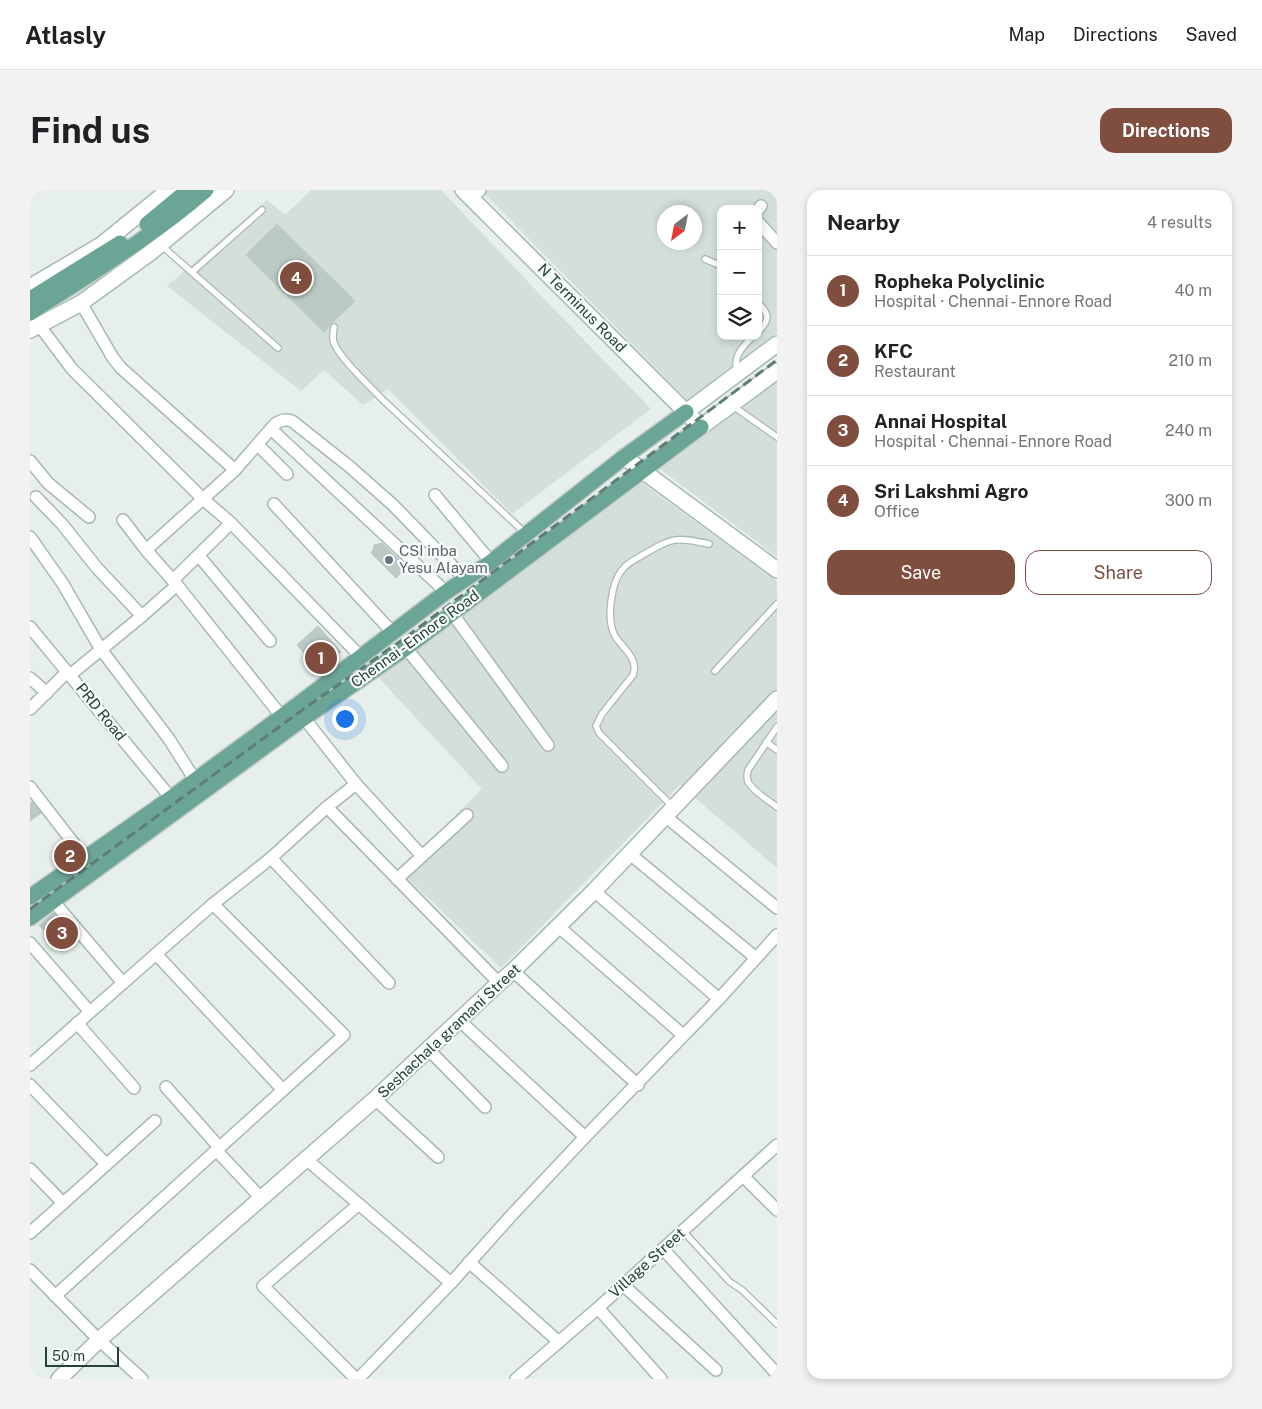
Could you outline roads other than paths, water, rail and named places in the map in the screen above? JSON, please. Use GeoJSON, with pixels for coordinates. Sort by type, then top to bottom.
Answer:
{"type":"FeatureCollection","features":[{"type":"Feature","properties":{"kind":"main road"},"geometry":{"type":"LineString","coordinates":[[30,299],[139,231],[188,190]]}},
{"type":"Feature","properties":{"kind":"main road"},"geometry":{"type":"LineString","coordinates":[[30,312],[104,266],[149,235],[206,190]]}},
{"type":"Feature","properties":{"kind":"main road","name":"Chennai - Ennore Road"},"geometry":{"type":"LineString","coordinates":[[30,896],[171,798],[446,592],[491,562],[624,457],[686,412]]}},
{"type":"Feature","properties":{"kind":"main road","name":"Chennai - Ennore Road"},"geometry":{"type":"LineString","coordinates":[[30,918],[304,718],[406,648],[701,427]]}},
{"type":"Feature","properties":{"kind":"street"},"geometry":{"type":"LineString","coordinates":[[30,287],[101,245],[169,190]]}},
{"type":"Feature","properties":{"kind":"street"},"geometry":{"type":"LineString","coordinates":[[226,190],[161,245],[81,303],[34,328],[72,369],[230,524],[360,656]]}},
{"type":"Feature","properties":{"kind":"street","name":"N Terminus Road"},"geometry":{"type":"LineString","coordinates":[[472,193],[701,427]]}},
{"type":"Feature","properties":{"kind":"street"},"geometry":{"type":"LineString","coordinates":[[762,226],[777,243]]}},
{"type":"Feature","properties":{"kind":"street"},"geometry":{"type":"LineString","coordinates":[[81,303],[113,358],[121,368],[235,470]]}},
{"type":"Feature","properties":{"kind":"street"},"geometry":{"type":"LineString","coordinates":[[686,412],[777,344]]}},
{"type":"Feature","properties":{"kind":"street"},"geometry":{"type":"LineString","coordinates":[[701,427],[777,371]]}},
{"type":"Feature","properties":{"kind":"street"},"geometry":{"type":"LineString","coordinates":[[146,550],[235,470],[271,429],[282,420],[292,421],[350,467],[392,505],[465,579]]}},
{"type":"Feature","properties":{"kind":"street"},"geometry":{"type":"LineString","coordinates":[[271,429],[446,592]]}},
{"type":"Feature","properties":{"kind":"street"},"geometry":{"type":"LineString","coordinates":[[258,445],[287,474]]}},
{"type":"Feature","properties":{"kind":"street"},"geometry":{"type":"LineString","coordinates":[[624,457],[777,570]]}},
{"type":"Feature","properties":{"kind":"street"},"geometry":{"type":"LineString","coordinates":[[30,461],[48,483],[89,517]]}},
{"type":"Feature","properties":{"kind":"street"},"geometry":{"type":"LineString","coordinates":[[48,483],[33,500],[62,524],[97,568],[142,616]]}},
{"type":"Feature","properties":{"kind":"street"},"geometry":{"type":"LineString","coordinates":[[435,495],[491,562]]}},
{"type":"Feature","properties":{"kind":"street"},"geometry":{"type":"LineString","coordinates":[[274,504],[393,633]]}},
{"type":"Feature","properties":{"kind":"street"},"geometry":{"type":"LineString","coordinates":[[123,520],[282,716]]}},
{"type":"Feature","properties":{"kind":"street"},"geometry":{"type":"LineString","coordinates":[[30,709],[47,692],[102,650],[142,616],[230,524]]}},
{"type":"Feature","properties":{"kind":"street"},"geometry":{"type":"LineString","coordinates":[[30,537],[63,584],[102,650],[169,740],[195,780]]}},
{"type":"Feature","properties":{"kind":"street"},"geometry":{"type":"LineString","coordinates":[[199,556],[270,641]]}},
{"type":"Feature","properties":{"kind":"street"},"geometry":{"type":"LineString","coordinates":[[452,613],[548,745]]}},
{"type":"Feature","properties":{"kind":"street","name":"PRD Road"},"geometry":{"type":"LineString","coordinates":[[30,627],[171,798]]}},
{"type":"Feature","properties":{"kind":"street"},"geometry":{"type":"LineString","coordinates":[[406,648],[502,766]]}},
{"type":"Feature","properties":{"kind":"street"},"geometry":{"type":"LineString","coordinates":[[30,678],[47,692]]}},
{"type":"Feature","properties":{"kind":"street","name":"Seshachala gramani Street"},"geometry":{"type":"LineString","coordinates":[[59,1379],[99,1340],[375,1099],[513,972],[630,854],[777,699]]}},
{"type":"Feature","properties":{"kind":"street"},"geometry":{"type":"LineString","coordinates":[[304,718],[356,784],[422,856]]}},
{"type":"Feature","properties":{"kind":"street"},"geometry":{"type":"LineString","coordinates":[[31,1063],[213,904],[271,858],[327,807],[356,784]]}},
{"type":"Feature","properties":{"kind":"street"},"geometry":{"type":"LineString","coordinates":[[30,787],[85,858]]}},
{"type":"Feature","properties":{"kind":"street"},"geometry":{"type":"LineString","coordinates":[[327,807],[499,983]]}},
{"type":"Feature","properties":{"kind":"street"},"geometry":{"type":"LineString","coordinates":[[669,812],[777,908]]}},
{"type":"Feature","properties":{"kind":"street"},"geometry":{"type":"LineString","coordinates":[[397,878],[467,815]]}},
{"type":"Feature","properties":{"kind":"street"},"geometry":{"type":"LineString","coordinates":[[630,854],[756,958]]}},
{"type":"Feature","properties":{"kind":"street"},"geometry":{"type":"LineString","coordinates":[[271,858],[389,983]]}},
{"type":"Feature","properties":{"kind":"street"},"geometry":{"type":"LineString","coordinates":[[594,891],[719,999]]}},
{"type":"Feature","properties":{"kind":"street"},"geometry":{"type":"LineString","coordinates":[[53,901],[123,982]]}},
{"type":"Feature","properties":{"kind":"street"},"geometry":{"type":"LineString","coordinates":[[54,1296],[344,1035],[213,904]]}},
{"type":"Feature","properties":{"kind":"street"},"geometry":{"type":"LineString","coordinates":[[559,927],[683,1035]]}},
{"type":"Feature","properties":{"kind":"street"},"geometry":{"type":"LineString","coordinates":[[358,1204],[263,1286],[357,1379],[451,1283],[585,1137],[638,1085],[777,935]]}},
{"type":"Feature","properties":{"kind":"street"},"geometry":{"type":"LineString","coordinates":[[30,943],[90,1012]]}},
{"type":"Feature","properties":{"kind":"street"},"geometry":{"type":"LineString","coordinates":[[156,954],[283,1090]]}},
{"type":"Feature","properties":{"kind":"street"},"geometry":{"type":"LineString","coordinates":[[513,972],[638,1085]]}},
{"type":"Feature","properties":{"kind":"street"},"geometry":{"type":"LineString","coordinates":[[460,1020],[585,1137]]}},
{"type":"Feature","properties":{"kind":"street"},"geometry":{"type":"LineString","coordinates":[[77,1023],[134,1088]]}},
{"type":"Feature","properties":{"kind":"street"},"geometry":{"type":"LineString","coordinates":[[428,1049],[485,1107]]}},
{"type":"Feature","properties":{"kind":"street"},"geometry":{"type":"LineString","coordinates":[[30,1085],[106,1164]]}},
{"type":"Feature","properties":{"kind":"street"},"geometry":{"type":"LineString","coordinates":[[166,1087],[261,1198]]}},
{"type":"Feature","properties":{"kind":"street"},"geometry":{"type":"LineString","coordinates":[[375,1099],[438,1158]]}},
{"type":"Feature","properties":{"kind":"street"},"geometry":{"type":"LineString","coordinates":[[30,1233],[155,1121]]}},
{"type":"Feature","properties":{"kind":"street","name":"Village Street"},"geometry":{"type":"LineString","coordinates":[[516,1379],[598,1308],[777,1145]]}},
{"type":"Feature","properties":{"kind":"street"},"geometry":{"type":"LineString","coordinates":[[306,1159],[451,1283]]}},
{"type":"Feature","properties":{"kind":"street"},"geometry":{"type":"LineString","coordinates":[[30,1169],[63,1203]]}},
{"type":"Feature","properties":{"kind":"street"},"geometry":{"type":"LineString","coordinates":[[743,1176],[777,1210]]}},
{"type":"Feature","properties":{"kind":"street"},"geometry":{"type":"LineString","coordinates":[[663,1249],[776,1373]]}},
{"type":"Feature","properties":{"kind":"street"},"geometry":{"type":"LineString","coordinates":[[469,1262],[559,1342]]}},
{"type":"Feature","properties":{"kind":"street"},"geometry":{"type":"LineString","coordinates":[[30,1270],[99,1340],[142,1379]]}},
{"type":"Feature","properties":{"kind":"street"},"geometry":{"type":"LineString","coordinates":[[623,1285],[716,1370]]}},
{"type":"Feature","properties":{"kind":"street"},"geometry":{"type":"LineString","coordinates":[[598,1308],[661,1379]]}},
{"type":"Feature","properties":{"kind":"lane"},"geometry":{"type":"LineString","coordinates":[[192,272],[262,210]]}},
{"type":"Feature","properties":{"kind":"lane"},"geometry":{"type":"LineString","coordinates":[[149,235],[278,348]]}},
{"type":"Feature","properties":{"kind":"lane"},"geometry":{"type":"LineString","coordinates":[[705,259],[717,264]]}},
{"type":"Feature","properties":{"kind":"lane"},"geometry":{"type":"LineString","coordinates":[[762,307],[768,319],[762,328]]}},
{"type":"Feature","properties":{"kind":"lane"},"geometry":{"type":"LineString","coordinates":[[334,327],[332,335],[334,343],[341,354],[365,381],[526,534]]}},
{"type":"Feature","properties":{"kind":"lane"},"geometry":{"type":"LineString","coordinates":[[738,373],[735,362],[738,353],[750,340]]}},
{"type":"Feature","properties":{"kind":"lane"},"geometry":{"type":"LineString","coordinates":[[731,405],[777,437]]}},
{"type":"Feature","properties":{"kind":"lane"},"geometry":{"type":"LineString","coordinates":[[669,812],[599,733],[596,726],[597,720],[634,676],[636,668],[634,661],[614,634],[611,625],[613,586],[623,569],[630,562],[667,541],[687,539],[710,544]]}},
{"type":"Feature","properties":{"kind":"lane"},"geometry":{"type":"LineString","coordinates":[[715,671],[777,604]]}},
{"type":"Feature","properties":{"kind":"lane"},"geometry":{"type":"LineString","coordinates":[[777,728],[748,770],[748,782],[777,807]]}},
{"type":"Feature","properties":{"kind":"lane"},"geometry":{"type":"LineString","coordinates":[[766,742],[777,750]]}},
{"type":"Feature","properties":{"kind":"lane"},"geometry":{"type":"LineString","coordinates":[[683,1231],[730,1282],[742,1290],[777,1324]]}},
{"type":"Feature","properties":{"kind":"railway"},"geometry":{"type":"LineString","coordinates":[[30,909],[305,708],[402,640],[777,360]]}},
{"type":"Feature","properties":{"kind":"place","name":"Sri Lakshmi Agro"},"geometry":{"type":"Point","coordinates":[296,278]}},
{"type":"Feature","properties":{"kind":"place","name":"CSI inba Yesu Alayam"},"geometry":{"type":"Point","coordinates":[389,560]}},
{"type":"Feature","properties":{"kind":"place","name":"Ropheka Polyclinic"},"geometry":{"type":"Point","coordinates":[321,658]}},
{"type":"Feature","properties":{"kind":"place","name":"KFC"},"geometry":{"type":"Point","coordinates":[70,856]}},
{"type":"Feature","properties":{"kind":"place","name":"Annai Hospital"},"geometry":{"type":"Point","coordinates":[62,933]}}]}
